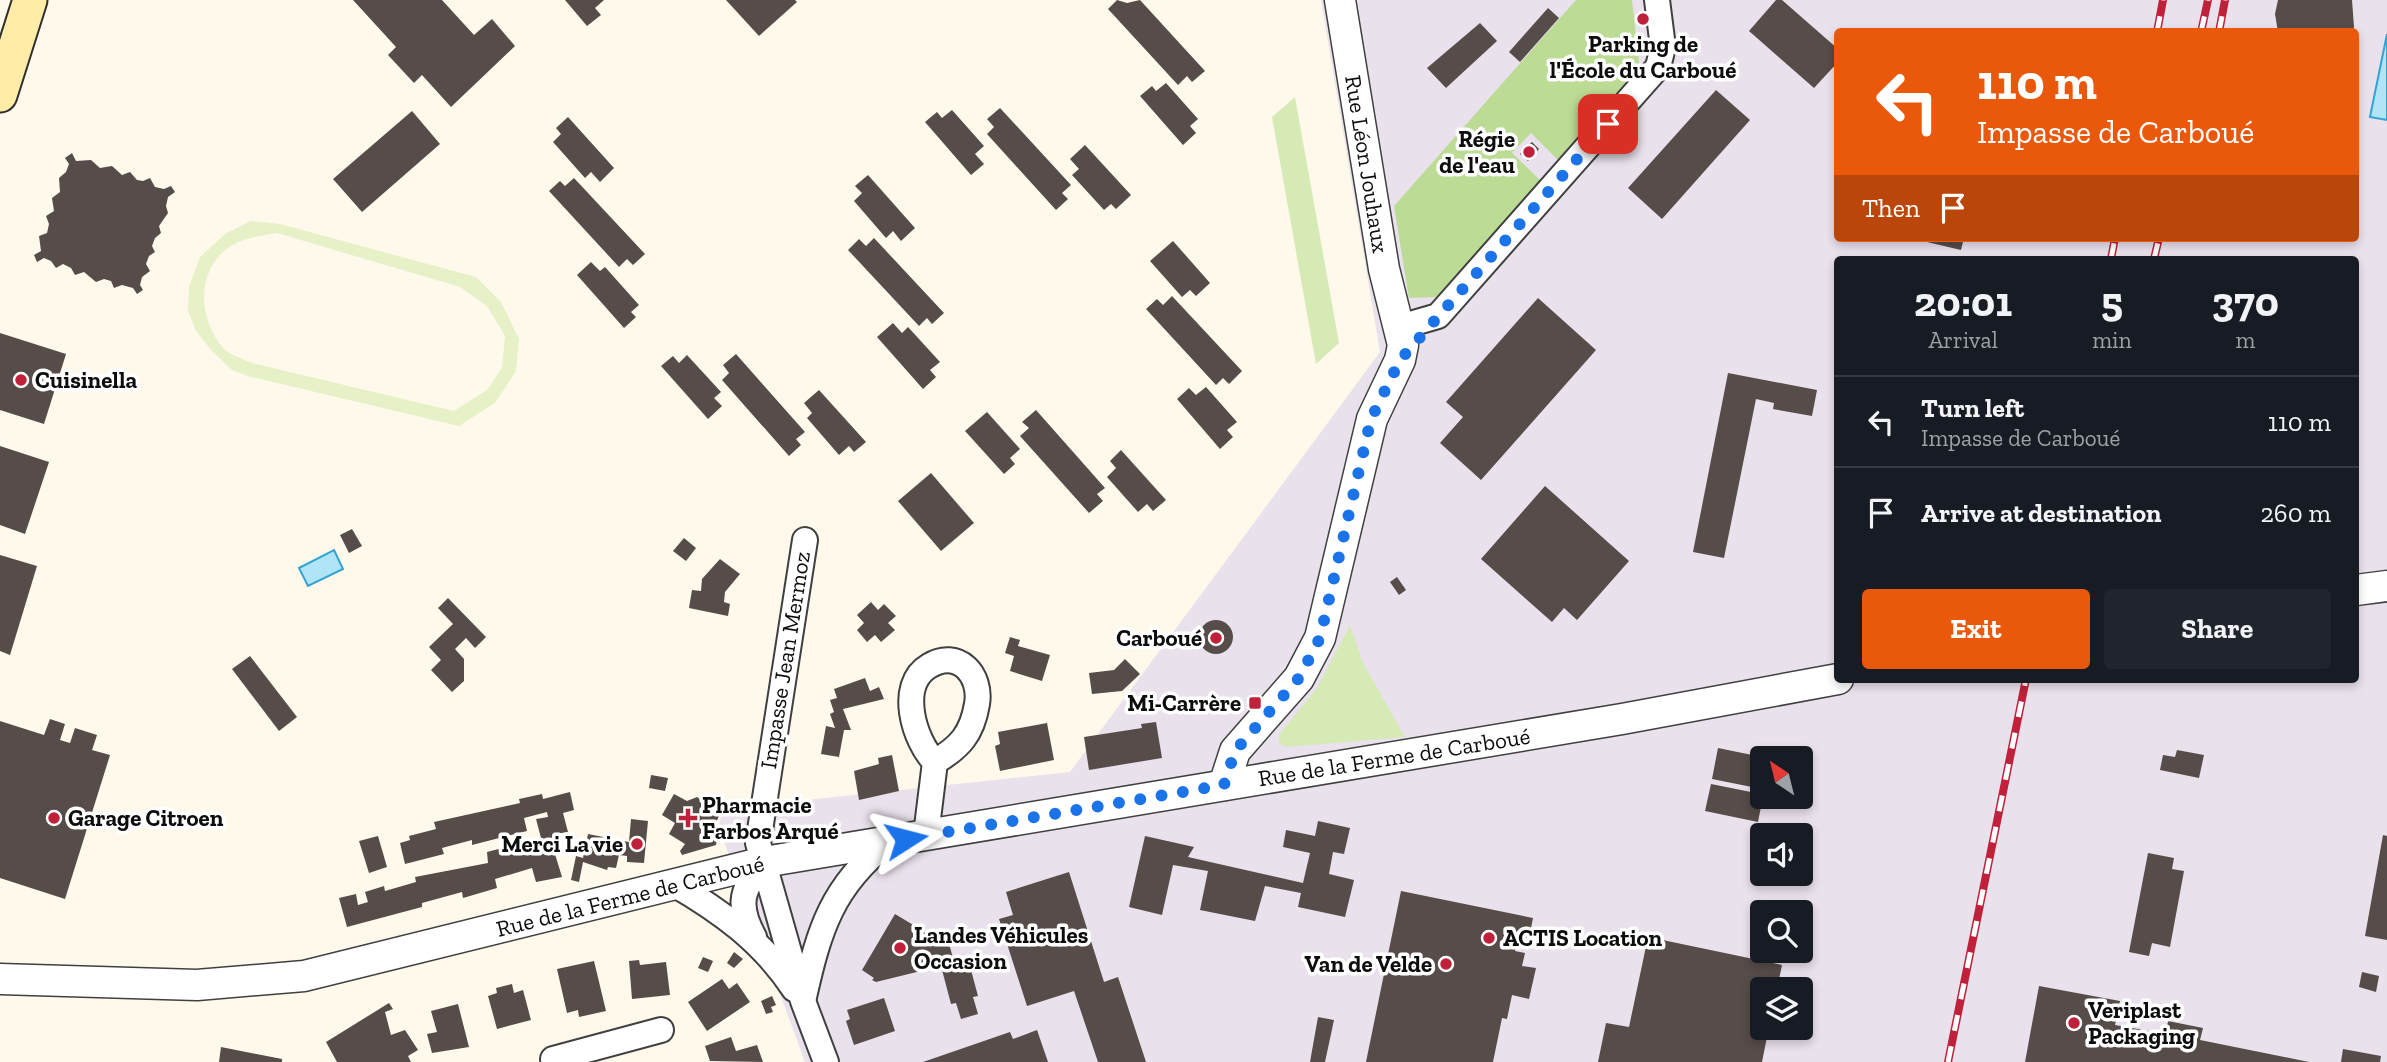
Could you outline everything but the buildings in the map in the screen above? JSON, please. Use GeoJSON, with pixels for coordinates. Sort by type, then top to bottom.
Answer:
{"type":"FeatureCollection","features":[{"type":"Feature","properties":{"kind":"main road"},"geometry":{"type":"LineString","coordinates":[[0,95],[30,0]]}},
{"type":"Feature","properties":{"kind":"street","name":"Rue Léon Jouhaux"},"geometry":{"type":"LineString","coordinates":[[1340,0],[1384,269],[1400,327],[1403,345],[1400,360]]}},
{"type":"Feature","properties":{"kind":"street"},"geometry":{"type":"LineString","coordinates":[[1224,785],[1235,751],[1299,678],[1320,638],[1371,419],[1400,360],[1658,67],[1663,47],[1657,0]]}},
{"type":"Feature","properties":{"kind":"street"},"geometry":{"type":"LineString","coordinates":[[1400,327],[1438,316]]}},
{"type":"Feature","properties":{"kind":"street","name":"Impasse Jean Mermoz"},"geometry":{"type":"LineString","coordinates":[[803,1001],[757,834],[805,540]]}},
{"type":"Feature","properties":{"kind":"street"},"geometry":{"type":"LineString","coordinates":[[2359,590],[2387,586]]}},
{"type":"Feature","properties":{"kind":"street","name":"Rue de la Ferme de Carboué"},"geometry":{"type":"LineString","coordinates":[[0,979],[197,985],[304,976],[764,862],[1834,680]]}},
{"type":"Feature","properties":{"kind":"street"},"geometry":{"type":"LineString","coordinates":[[1260,724],[1256,740],[1262,779]]}},
{"type":"Feature","properties":{"kind":"street"},"geometry":{"type":"LineString","coordinates":[[926,835],[935,762]]}},
{"type":"Feature","properties":{"kind":"street"},"geometry":{"type":"LineString","coordinates":[[803,1001],[814,950],[829,910],[855,871],[888,842]]}},
{"type":"Feature","properties":{"kind":"street"},"geometry":{"type":"LineString","coordinates":[[760,948],[742,904],[746,884],[764,862]]}},
{"type":"Feature","properties":{"kind":"street"},"geometry":{"type":"LineString","coordinates":[[672,883],[732,920],[782,970],[803,1001],[826,1062]]}},
{"type":"Feature","properties":{"kind":"street"},"geometry":{"type":"LineString","coordinates":[[553,1059],[595,1055],[662,1030]]}},
{"type":"Feature","properties":{"kind":"shaded area"},"geometry":{"type":"Polygon","coordinates":[[[1321,0],[2387,0],[2387,1062],[805,1062],[719,828],[722,809],[1070,772],[1380,352],[1321,0]]]}},
{"type":"Feature","properties":{"kind":"green space"},"geometry":{"type":"Polygon","coordinates":[[[1576,0],[1632,0],[1640,71],[1559,161],[1531,133],[1512,153],[1542,182],[1436,297],[1409,298],[1394,206],[1576,0]]]}},
{"type":"Feature","properties":{"kind":"green space"},"geometry":{"type":"Polygon","coordinates":[[[1295,97],[1339,343],[1316,364],[1272,117],[1295,97]]]}},
{"type":"Feature","properties":{"kind":"green space"},"geometry":{"type":"Polygon","coordinates":[[[251,221],[280,224],[476,277],[501,302],[519,339],[516,371],[495,403],[459,426],[232,370],[196,331],[188,311],[189,287],[200,257],[225,234],[251,221]],[[277,233],[243,240],[225,250],[209,272],[204,298],[205,311],[215,337],[223,348],[237,357],[252,363],[454,411],[487,390],[502,368],[505,336],[487,306],[460,287],[277,233]]]}},
{"type":"Feature","properties":{"kind":"green space"},"geometry":{"type":"Polygon","coordinates":[[[1350,625],[1363,663],[1405,737],[1287,747],[1279,743],[1279,735],[1317,688],[1350,625]]]}},
{"type":"Feature","properties":{"kind":"water"},"geometry":{"type":"Polygon","coordinates":[[[2387,34],[2387,120],[2370,117],[2387,34]]]}},
{"type":"Feature","properties":{"kind":"water"},"geometry":{"type":"Polygon","coordinates":[[[334,550],[343,569],[308,586],[299,568],[334,550]]]}},
{"type":"Feature","properties":{"kind":"railway"},"geometry":{"type":"LineString","coordinates":[[2158,28],[2163,0]]}},
{"type":"Feature","properties":{"kind":"railway"},"geometry":{"type":"LineString","coordinates":[[2202,28],[2208,0]]}},
{"type":"Feature","properties":{"kind":"railway"},"geometry":{"type":"LineString","coordinates":[[2220,28],[2225,0]]}},
{"type":"Feature","properties":{"kind":"railway"},"geometry":{"type":"LineString","coordinates":[[2112,256],[2114,242]]}},
{"type":"Feature","properties":{"kind":"railway"},"geometry":{"type":"LineString","coordinates":[[2155,256],[2158,242]]}},
{"type":"Feature","properties":{"kind":"railway"},"geometry":{"type":"LineString","coordinates":[[1948,1062],[2025,683]]}},
{"type":"Feature","properties":{"kind":"place","name":"Parking de l'École du Carboué"},"geometry":{"type":"Point","coordinates":[1643,19]}},
{"type":"Feature","properties":{"kind":"place","name":"Régie de l'eau"},"geometry":{"type":"Point","coordinates":[1529,152]}},
{"type":"Feature","properties":{"kind":"place","name":"Cuisinella"},"geometry":{"type":"Point","coordinates":[21,380]}},
{"type":"Feature","properties":{"kind":"place","name":"Carboué"},"geometry":{"type":"Point","coordinates":[1216,638]}},
{"type":"Feature","properties":{"kind":"place","name":"Mi-Carrère"},"geometry":{"type":"Point","coordinates":[1255,703]}},
{"type":"Feature","properties":{"kind":"place","name":"Garage Citroen"},"geometry":{"type":"Point","coordinates":[54,818]}},
{"type":"Feature","properties":{"kind":"place","name":"Pharmacie Farbos Arqué"},"geometry":{"type":"Point","coordinates":[688,818]}},
{"type":"Feature","properties":{"kind":"place","name":"Merci La vie"},"geometry":{"type":"Point","coordinates":[637,844]}},
{"type":"Feature","properties":{"kind":"place","name":"ACTIS Location"},"geometry":{"type":"Point","coordinates":[1489,938]}},
{"type":"Feature","properties":{"kind":"place","name":"Landes Véhicules Occasion"},"geometry":{"type":"Point","coordinates":[900,948]}},
{"type":"Feature","properties":{"kind":"place","name":"Van de Velde"},"geometry":{"type":"Point","coordinates":[1446,964]}},
{"type":"Feature","properties":{"kind":"place","name":"Veriplast Packaging"},"geometry":{"type":"Point","coordinates":[2074,1023]}},
{"type":"Feature","properties":{"kind":"route"},"geometry":{"type":"LineString","coordinates":[[906,839],[1224,785],[1235,751],[1275,709],[1299,678],[1320,638],[1371,419],[1400,360],[1608,124]]}}]}
